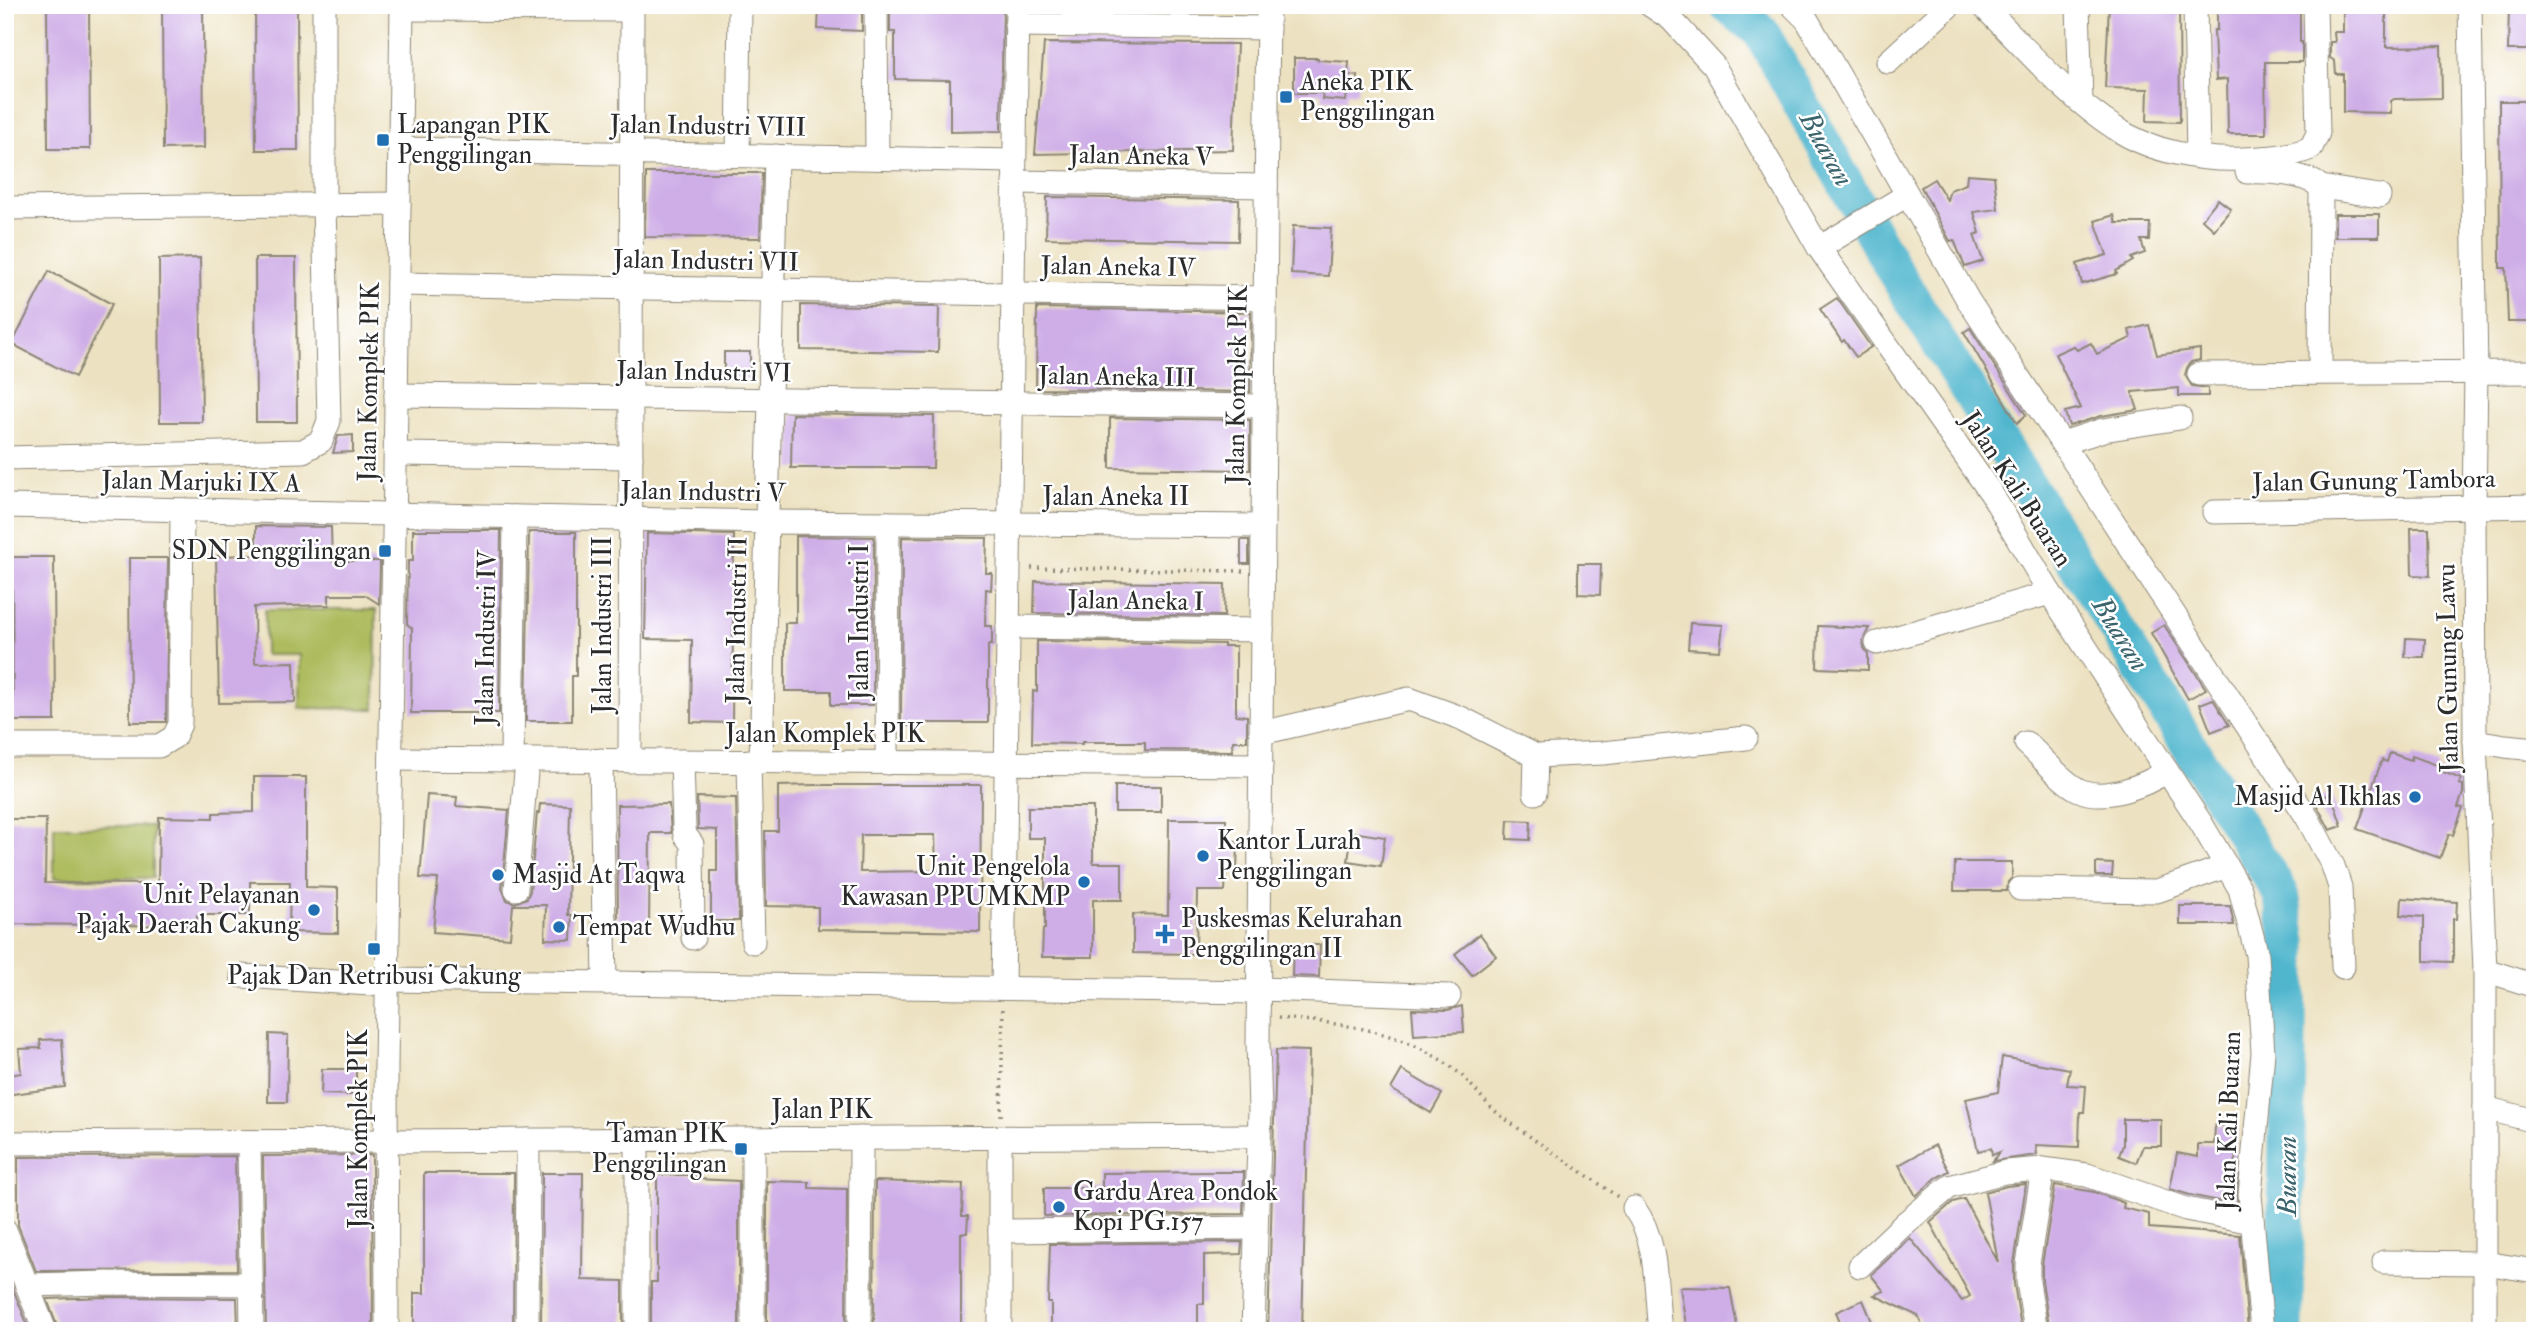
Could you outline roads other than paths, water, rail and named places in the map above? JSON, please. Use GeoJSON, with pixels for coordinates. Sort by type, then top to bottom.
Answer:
{"type":"FeatureCollection","features":[{"type":"Feature","properties":{"kind":"street"},"geometry":{"type":"LineString","coordinates":[[5,458],[303,451],[321,441],[329,421],[324,204],[324,5]]}},
{"type":"Feature","properties":{"kind":"street"},"geometry":{"type":"LineString","coordinates":[[738,155],[740,5]]}},
{"type":"Feature","properties":{"kind":"street"},"geometry":{"type":"LineString","coordinates":[[876,5],[877,158]]}},
{"type":"Feature","properties":{"kind":"street","name":"Jalan Komplek PIK"},"geometry":{"type":"LineString","coordinates":[[1253,1331],[1259,1136],[1268,5]]}},
{"type":"Feature","properties":{"kind":"street","name":"Jalan Kali Buaran"},"geometry":{"type":"LineString","coordinates":[[1650,5],[1671,19],[1714,66],[1825,245],[1991,494],[2050,593],[2167,771],[2240,889],[2257,955],[2263,1053],[2250,1194],[2262,1331]]}},
{"type":"Feature","properties":{"kind":"street"},"geometry":{"type":"LineString","coordinates":[[1792,5],[1807,20],[1903,198],[2290,789],[2320,841],[2340,887],[2343,967]]}},
{"type":"Feature","properties":{"kind":"street"},"geometry":{"type":"LineString","coordinates":[[1888,62],[1950,5]]}},
{"type":"Feature","properties":{"kind":"street"},"geometry":{"type":"LineString","coordinates":[[1982,5],[2081,102],[2116,130],[2157,148],[2225,160],[2289,156],[2311,148],[2318,132],[2315,5]]}},
{"type":"Feature","properties":{"kind":"street"},"geometry":{"type":"LineString","coordinates":[[2078,5],[2081,102]]}},
{"type":"Feature","properties":{"kind":"street"},"geometry":{"type":"LineString","coordinates":[[2196,5],[2199,156]]}},
{"type":"Feature","properties":{"kind":"street","name":"Jalan Gunung Lawu"},"geometry":{"type":"LineString","coordinates":[[2470,5],[2476,372],[2475,741],[2485,970],[2485,1331]]}},
{"type":"Feature","properties":{"kind":"street"},"geometry":{"type":"LineString","coordinates":[[402,7],[632,8]]}},
{"type":"Feature","properties":{"kind":"street","name":"Jalan Komplek PIK"},"geometry":{"type":"LineString","coordinates":[[387,1331],[386,1067],[402,7]]}},
{"type":"Feature","properties":{"kind":"street","name":"Jalan Industri III"},"geometry":{"type":"LineString","coordinates":[[630,761],[632,8]]}},
{"type":"Feature","properties":{"kind":"street"},"geometry":{"type":"LineString","coordinates":[[1003,988],[1016,15],[1268,28]]}},
{"type":"Feature","properties":{"kind":"street","name":"Jalan Industri VIII"},"geometry":{"type":"LineString","coordinates":[[400,149],[877,158],[1014,172]]}},
{"type":"Feature","properties":{"kind":"street"},"geometry":{"type":"LineString","coordinates":[[767,522],[776,156]]}},
{"type":"Feature","properties":{"kind":"street","name":"Jalan Aneka V"},"geometry":{"type":"LineString","coordinates":[[1014,172],[1266,186]]}},
{"type":"Feature","properties":{"kind":"street"},"geometry":{"type":"LineString","coordinates":[[2220,174],[2272,172],[2314,180],[2321,187],[2379,196]]}},
{"type":"Feature","properties":{"kind":"street"},"geometry":{"type":"LineString","coordinates":[[2320,373],[2321,187]]}},
{"type":"Feature","properties":{"kind":"street"},"geometry":{"type":"LineString","coordinates":[[1825,245],[1903,198]]}},
{"type":"Feature","properties":{"kind":"street"},"geometry":{"type":"LineString","coordinates":[[5,208],[399,204]]}},
{"type":"Feature","properties":{"kind":"street","name":"Jalan Industri VII"},"geometry":{"type":"LineString","coordinates":[[398,284],[1013,294]]}},
{"type":"Feature","properties":{"kind":"street","name":"Jalan Aneka IV"},"geometry":{"type":"LineString","coordinates":[[1013,294],[1265,298]]}},
{"type":"Feature","properties":{"kind":"street"},"geometry":{"type":"LineString","coordinates":[[2199,373],[2535,372]]}},
{"type":"Feature","properties":{"kind":"street","name":"Jalan Industri VI"},"geometry":{"type":"LineString","coordinates":[[396,395],[1011,404]]}},
{"type":"Feature","properties":{"kind":"street","name":"Jalan Aneka III"},"geometry":{"type":"LineString","coordinates":[[1011,404],[1264,406]]}},
{"type":"Feature","properties":{"kind":"street"},"geometry":{"type":"LineString","coordinates":[[2063,443],[2103,430],[2180,418]]}},
{"type":"Feature","properties":{"kind":"street"},"geometry":{"type":"LineString","coordinates":[[396,454],[631,457]]}},
{"type":"Feature","properties":{"kind":"street","name":"Jalan Marjuki IX A"},"geometry":{"type":"LineString","coordinates":[[5,506],[395,514]]}},
{"type":"Feature","properties":{"kind":"street","name":"Jalan Gunung Tambora"},"geometry":{"type":"LineString","coordinates":[[2214,512],[2535,506]]}},
{"type":"Feature","properties":{"kind":"street"},"geometry":{"type":"LineString","coordinates":[[5,746],[159,746],[174,737],[180,724],[182,510]]}},
{"type":"Feature","properties":{"kind":"street","name":"Jalan Industri V"},"geometry":{"type":"LineString","coordinates":[[395,514],[1010,525]]}},
{"type":"Feature","properties":{"kind":"street","name":"Jalan Industri IV"},"geometry":{"type":"LineString","coordinates":[[515,517],[520,760],[516,889]]}},
{"type":"Feature","properties":{"kind":"street","name":"Jalan Industri II"},"geometry":{"type":"LineString","coordinates":[[753,942],[755,762],[767,522]]}},
{"type":"Feature","properties":{"kind":"street","name":"Jalan Industri I"},"geometry":{"type":"LineString","coordinates":[[887,762],[888,523]]}},
{"type":"Feature","properties":{"kind":"street","name":"Jalan Aneka II"},"geometry":{"type":"LineString","coordinates":[[1010,525],[1263,526]]}},
{"type":"Feature","properties":{"kind":"street"},"geometry":{"type":"LineString","coordinates":[[1877,643],[2050,593]]}},
{"type":"Feature","properties":{"kind":"street","name":"Jalan Aneka I"},"geometry":{"type":"LineString","coordinates":[[1008,627],[1262,629]]}},
{"type":"Feature","properties":{"kind":"street"},"geometry":{"type":"LineString","coordinates":[[1261,733],[1409,699],[1461,718],[1536,756],[1603,753],[1746,738]]}},
{"type":"Feature","properties":{"kind":"street"},"geometry":{"type":"LineString","coordinates":[[2475,741],[2535,749]]}},
{"type":"Feature","properties":{"kind":"street"},"geometry":{"type":"LineString","coordinates":[[2026,743],[2080,790],[2098,793],[2130,789],[2150,782],[2167,771]]}},
{"type":"Feature","properties":{"kind":"street"},"geometry":{"type":"LineString","coordinates":[[1535,793],[1536,756]]}},
{"type":"Feature","properties":{"kind":"street","name":"Jalan Komplek PIK"},"geometry":{"type":"LineString","coordinates":[[391,759],[1261,765]]}},
{"type":"Feature","properties":{"kind":"street"},"geometry":{"type":"LineString","coordinates":[[601,760],[605,983]]}},
{"type":"Feature","properties":{"kind":"street"},"geometry":{"type":"LineString","coordinates":[[682,761],[684,828],[685,835],[692,844],[693,938]]}},
{"type":"Feature","properties":{"kind":"street"},"geometry":{"type":"LineString","coordinates":[[2020,889],[2157,891],[2227,866]]}},
{"type":"Feature","properties":{"kind":"street"},"geometry":{"type":"LineString","coordinates":[[2485,970],[2535,986]]}},
{"type":"Feature","properties":{"kind":"street"},"geometry":{"type":"LineString","coordinates":[[242,976],[370,984],[388,980],[1259,991],[1449,996]]}},
{"type":"Feature","properties":{"kind":"street"},"geometry":{"type":"LineString","coordinates":[[2485,1108],[2535,1121]]}},
{"type":"Feature","properties":{"kind":"street","name":"Jalan PIK"},"geometry":{"type":"LineString","coordinates":[[5,1143],[1259,1136]]}},
{"type":"Feature","properties":{"kind":"street"},"geometry":{"type":"LineString","coordinates":[[1000,1137],[1000,1331]]}},
{"type":"Feature","properties":{"kind":"street"},"geometry":{"type":"LineString","coordinates":[[860,1331],[861,1138]]}},
{"type":"Feature","properties":{"kind":"street"},"geometry":{"type":"LineString","coordinates":[[636,1331],[637,1139]]}},
{"type":"Feature","properties":{"kind":"street"},"geometry":{"type":"LineString","coordinates":[[753,1139],[753,1331]]}},
{"type":"Feature","properties":{"kind":"street"},"geometry":{"type":"LineString","coordinates":[[527,1331],[528,1140]]}},
{"type":"Feature","properties":{"kind":"street"},"geometry":{"type":"LineString","coordinates":[[249,1143],[252,1331]]}},
{"type":"Feature","properties":{"kind":"street"},"geometry":{"type":"LineString","coordinates":[[1860,1266],[1904,1224],[1949,1187],[2005,1172],[2043,1169],[2088,1175],[2186,1209],[2252,1222]]}},
{"type":"Feature","properties":{"kind":"street"},"geometry":{"type":"LineString","coordinates":[[2036,1331],[2028,1282],[2028,1264],[2043,1169]]}},
{"type":"Feature","properties":{"kind":"street"},"geometry":{"type":"LineString","coordinates":[[1634,1208],[1645,1222],[1651,1248],[1660,1331]]}},
{"type":"Feature","properties":{"kind":"street"},"geometry":{"type":"LineString","coordinates":[[1000,1231],[1256,1228]]}},
{"type":"Feature","properties":{"kind":"street"},"geometry":{"type":"LineString","coordinates":[[5,1230],[45,1331]]}},
{"type":"Feature","properties":{"kind":"street"},"geometry":{"type":"LineString","coordinates":[[2384,1262],[2485,1263],[2535,1271]]}},
{"type":"Feature","properties":{"kind":"street"},"geometry":{"type":"LineString","coordinates":[[28,1285],[251,1284]]}},
{"type":"Feature","properties":{"kind":"waterway","name":"Buaran"},"geometry":{"type":"LineString","coordinates":[[1728,5],[1761,32],[1892,267],[2281,894],[2289,942],[2285,1331]]}},
{"type":"Feature","properties":{"kind":"place","name":"Aneka PIK Penggilingan"},"geometry":{"type":"Point","coordinates":[1286,97]}},
{"type":"Feature","properties":{"kind":"place","name":"Lapangan PIK Penggilingan"},"geometry":{"type":"Point","coordinates":[383,140]}},
{"type":"Feature","properties":{"kind":"place","name":"SDN Penggilingan"},"geometry":{"type":"Point","coordinates":[385,551]}},
{"type":"Feature","properties":{"kind":"place","name":"Masjid Al Ikhlas"},"geometry":{"type":"Point","coordinates":[2415,797]}},
{"type":"Feature","properties":{"kind":"place","name":"Kantor Lurah Penggilingan"},"geometry":{"type":"Point","coordinates":[1203,856]}},
{"type":"Feature","properties":{"kind":"place","name":"Masjid At Taqwa"},"geometry":{"type":"Point","coordinates":[498,875]}},
{"type":"Feature","properties":{"kind":"place","name":"Unit Pengelola Kawasan PPUMKMP"},"geometry":{"type":"Point","coordinates":[1084,882]}},
{"type":"Feature","properties":{"kind":"place","name":"Unit Pelayanan Pajak Daerah Cakung"},"geometry":{"type":"Point","coordinates":[314,910]}},
{"type":"Feature","properties":{"kind":"place","name":"Tempat Wudhu"},"geometry":{"type":"Point","coordinates":[559,927]}},
{"type":"Feature","properties":{"kind":"place","name":"Puskesmas Kelurahan Penggilingan II"},"geometry":{"type":"Point","coordinates":[1165,934]}},
{"type":"Feature","properties":{"kind":"place","name":"Pajak Dan Retribusi Cakung"},"geometry":{"type":"Point","coordinates":[374,949]}},
{"type":"Feature","properties":{"kind":"place","name":"Taman PIK Penggilingan"},"geometry":{"type":"Point","coordinates":[741,1149]}},
{"type":"Feature","properties":{"kind":"place","name":"Gardu Area Pondok Kopi PG.157"},"geometry":{"type":"Point","coordinates":[1059,1207]}}]}
